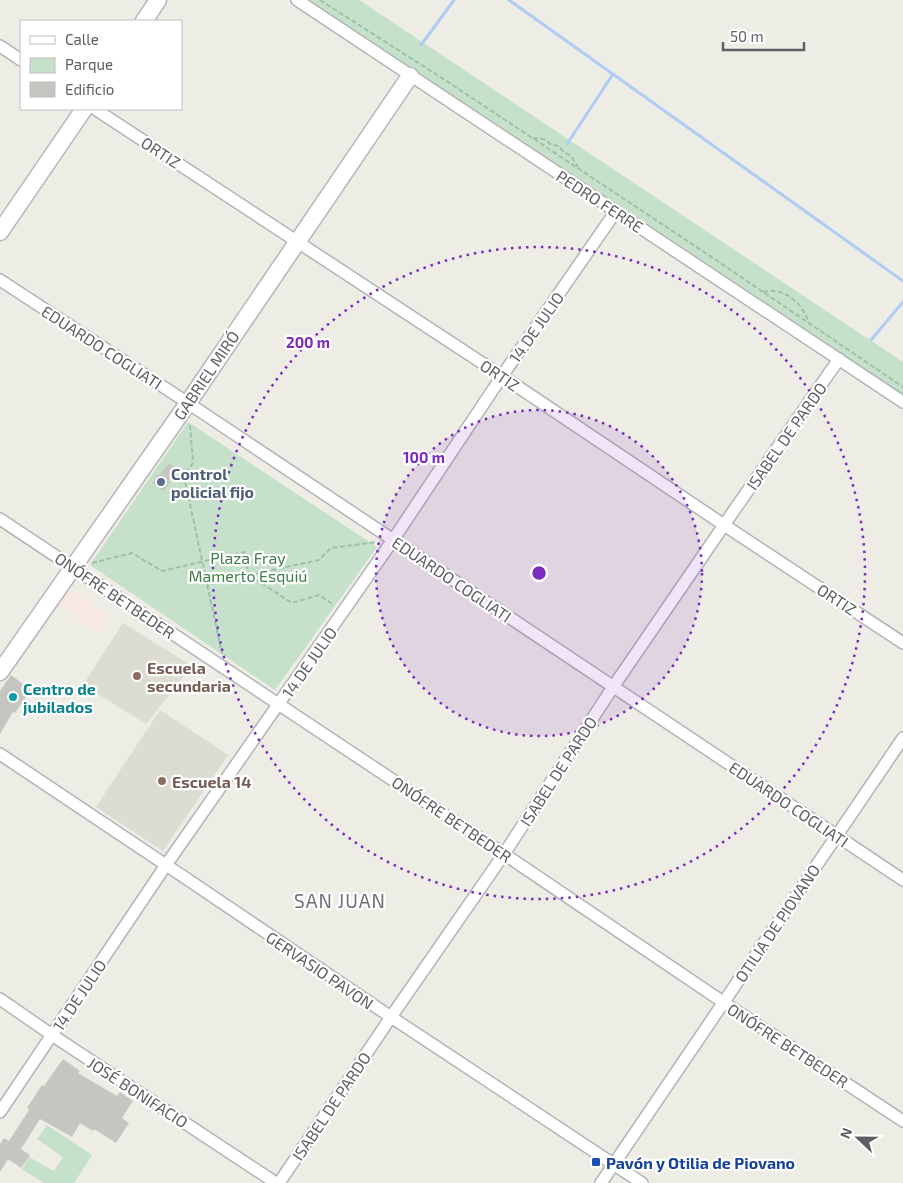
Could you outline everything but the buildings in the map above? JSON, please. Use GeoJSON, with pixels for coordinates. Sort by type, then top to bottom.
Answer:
{"type":"FeatureCollection","features":[{"type":"Feature","properties":{"kind":"street"},"geometry":{"type":"LineString","coordinates":[[145,20],[158,0]]}},
{"type":"Feature","properties":{"kind":"street","name":"PEDRO FERRE"},"geometry":{"type":"LineString","coordinates":[[297,0],[903,402]]}},
{"type":"Feature","properties":{"kind":"street"},"geometry":{"type":"LineString","coordinates":[[0,46],[20,59]]}},
{"type":"Feature","properties":{"kind":"street","name":"GABRIEL MIRÓ"},"geometry":{"type":"LineString","coordinates":[[0,672],[188,402],[410,76]]}},
{"type":"Feature","properties":{"kind":"street"},"geometry":{"type":"LineString","coordinates":[[0,232],[83,110]]}},
{"type":"Feature","properties":{"kind":"street","name":"ORTIZ"},"geometry":{"type":"LineString","coordinates":[[97,110],[502,376],[903,643]]}},
{"type":"Feature","properties":{"kind":"street","name":"14 DE JULIO"},"geometry":{"type":"LineString","coordinates":[[0,1112],[166,865],[393,540],[502,376],[616,211]]}},
{"type":"Feature","properties":{"kind":"street","name":"EDUARDO COGLIATI"},"geometry":{"type":"LineString","coordinates":[[0,280],[188,402],[903,880]]}},
{"type":"Feature","properties":{"kind":"street","name":"ISABEL DE PARDO"},"geometry":{"type":"LineString","coordinates":[[277,1183],[504,854],[613,687],[840,360]]}},
{"type":"Feature","properties":{"kind":"street","name":"ONÓFRE BETBEDER"},"geometry":{"type":"LineString","coordinates":[[0,519],[903,1121]]}},
{"type":"Feature","properties":{"kind":"street","name":"OTILIA DE PIOVANO"},"geometry":{"type":"LineString","coordinates":[[601,1183],[903,738]]}},
{"type":"Feature","properties":{"kind":"street","name":"GERVASIO PAVON"},"geometry":{"type":"LineString","coordinates":[[0,754],[642,1183]]}},
{"type":"Feature","properties":{"kind":"street","name":"JOSÉ BONIFACIO"},"geometry":{"type":"LineString","coordinates":[[0,999],[277,1183]]}},
{"type":"Feature","properties":{"kind":"path"},"geometry":{"type":"LineString","coordinates":[[320,0],[560,156],[903,387]]}},
{"type":"Feature","properties":{"kind":"path"},"geometry":{"type":"LineString","coordinates":[[532,138],[547,141],[558,146],[571,156],[579,169]]}},
{"type":"Feature","properties":{"kind":"path"},"geometry":{"type":"LineString","coordinates":[[560,156],[564,152]]}},
{"type":"Feature","properties":{"kind":"path"},"geometry":{"type":"LineString","coordinates":[[763,292],[780,292],[793,298],[807,317],[810,329],[808,338]]}},
{"type":"Feature","properties":{"kind":"path"},"geometry":{"type":"LineString","coordinates":[[188,402],[193,463],[184,476],[225,668]]}},
{"type":"Feature","properties":{"kind":"path"},"geometry":{"type":"LineString","coordinates":[[207,585],[319,560],[330,548],[393,540]]}},
{"type":"Feature","properties":{"kind":"path"},"geometry":{"type":"LineString","coordinates":[[73,567],[132,553],[162,571],[244,552],[249,575],[292,603],[319,595],[344,611]]}},
{"type":"Feature","properties":{"kind":"shaded area"},"geometry":{"type":"Polygon","coordinates":[[[70,589],[111,615],[99,633],[59,605],[70,589]]]}},
{"type":"Feature","properties":{"kind":"shaded area","name":"Escuela secundaria"},"geometry":{"type":"Polygon","coordinates":[[[123,623],[192,666],[146,724],[83,685],[123,623]]]}},
{"type":"Feature","properties":{"kind":"shaded area","name":"Escuela 14"},"geometry":{"type":"Polygon","coordinates":[[[160,710],[228,755],[163,851],[96,807],[160,710]]]}},
{"type":"Feature","properties":{"kind":"green space"},"geometry":{"type":"Polygon","coordinates":[[[303,0],[359,0],[903,362],[903,397],[303,0]]]}},
{"type":"Feature","properties":{"kind":"green space","name":"Plaza Fray Mamerto Esquiú"},"geometry":{"type":"Polygon","coordinates":[[[188,422],[377,547],[275,690],[90,565],[188,422]]]}},
{"type":"Feature","properties":{"kind":"green space"},"geometry":{"type":"Polygon","coordinates":[[[47,1125],[92,1155],[74,1183],[44,1183],[22,1169],[29,1157],[54,1171],[63,1157],[37,1139],[47,1125]]]}},
{"type":"Feature","properties":{"kind":"waterway"},"geometry":{"type":"LineString","coordinates":[[421,45],[454,0]]}},
{"type":"Feature","properties":{"kind":"waterway"},"geometry":{"type":"LineString","coordinates":[[509,0],[903,281]]}},
{"type":"Feature","properties":{"kind":"waterway"},"geometry":{"type":"LineString","coordinates":[[567,144],[613,74]]}},
{"type":"Feature","properties":{"kind":"waterway"},"geometry":{"type":"LineString","coordinates":[[871,340],[903,302]]}},
{"type":"Feature","properties":{"kind":"place","name":"Control policial fijo"},"geometry":{"type":"Point","coordinates":[161,482]}},
{"type":"Feature","properties":{"kind":"place","name":"Escuela secundaria"},"geometry":{"type":"Point","coordinates":[137,676]}},
{"type":"Feature","properties":{"kind":"place","name":"Centro de jubilados"},"geometry":{"type":"Point","coordinates":[13,697]}},
{"type":"Feature","properties":{"kind":"place","name":"Escuela 14"},"geometry":{"type":"Point","coordinates":[162,781]}},
{"type":"Feature","properties":{"kind":"place","name":"Pavón y Otilia de Piovano"},"geometry":{"type":"Point","coordinates":[596,1162]}},
{"type":"Feature","properties":{"kind":"district","name":"SAN JUAN"},"geometry":{"type":"Point","coordinates":[340,900]}}]}
